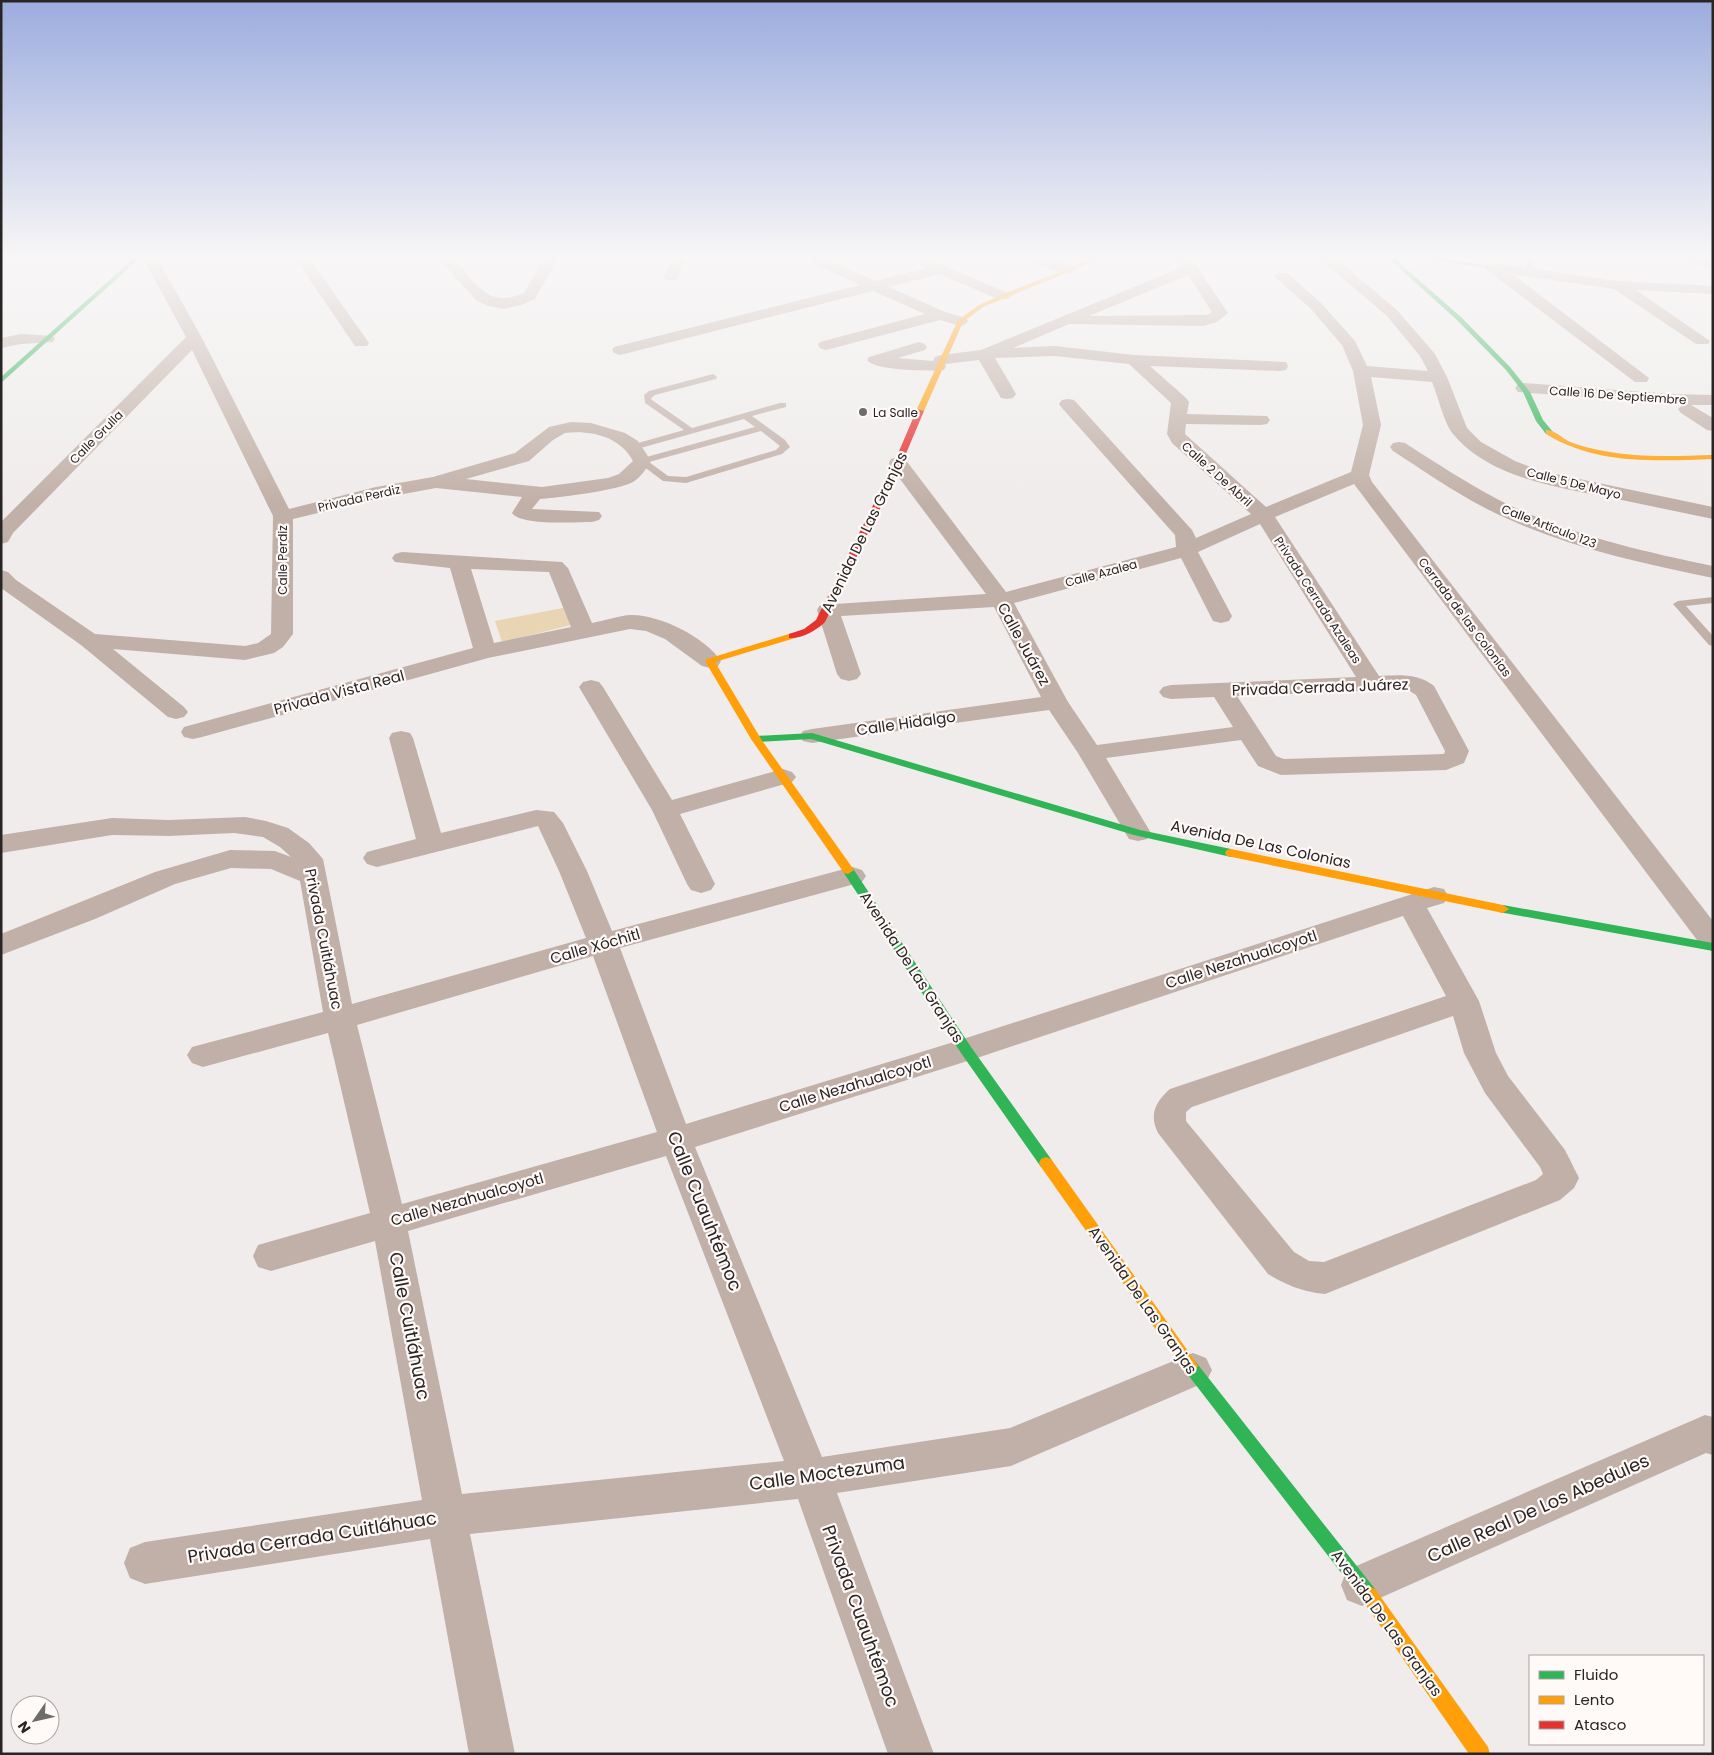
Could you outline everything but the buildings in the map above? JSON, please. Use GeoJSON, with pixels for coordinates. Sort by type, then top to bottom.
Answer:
{"type":"FeatureCollection","features":[{"type":"Feature","properties":{"kind":"street"},"geometry":{"type":"LineString","coordinates":[[1,343],[17,340]]}},
{"type":"Feature","properties":{"kind":"street"},"geometry":{"type":"LineString","coordinates":[[1,357],[20,340]]}},
{"type":"Feature","properties":{"kind":"street"},"geometry":{"type":"LineString","coordinates":[[1,381],[46,340]]}},
{"type":"Feature","properties":{"kind":"street","name":"Calle Grulla"},"geometry":{"type":"LineString","coordinates":[[1,538],[4,531],[192,340]]}},
{"type":"Feature","properties":{"kind":"street","name":"Calle Perdiz"},"geometry":{"type":"LineString","coordinates":[[89,640],[245,653],[270,647],[282,634],[283,516],[195,340]]}},
{"type":"Feature","properties":{"kind":"street"},"geometry":{"type":"LineString","coordinates":[[620,350],[660,340]]}},
{"type":"Feature","properties":{"kind":"street"},"geometry":{"type":"LineString","coordinates":[[826,345],[845,340]]}},
{"type":"Feature","properties":{"kind":"street","name":"Avenida De Las Granjas"},"geometry":{"type":"LineString","coordinates":[[951,340],[939,363],[898,463],[828,610],[820,622],[807,631],[710,661],[756,739],[852,876],[966,1050],[1193,1370],[1362,1585],[1481,1754]]}},
{"type":"Feature","properties":{"kind":"street"},"geometry":{"type":"LineString","coordinates":[[984,354],[1017,340]]}},
{"type":"Feature","properties":{"kind":"street"},"geometry":{"type":"LineString","coordinates":[[1345,340],[1361,371],[1372,425],[1360,475]]}},
{"type":"Feature","properties":{"kind":"street","name":"Calle 5 De Mayo"},"geometry":{"type":"LineString","coordinates":[[1414,340],[1426,354],[1439,377],[1459,430],[1475,446],[1508,465],[1565,483],[1713,513]]}},
{"type":"Feature","properties":{"kind":"street"},"geometry":{"type":"LineString","coordinates":[[1480,340],[1524,388],[1539,423],[1548,432],[1571,446],[1614,455],[1662,458],[1713,457]]}},
{"type":"Feature","properties":{"kind":"street"},"geometry":{"type":"LineString","coordinates":[[1590,340],[1641,378]]}},
{"type":"Feature","properties":{"kind":"street"},"geometry":{"type":"LineString","coordinates":[[919,347],[875,360],[879,362],[939,363],[984,354],[1055,351],[1134,360],[1280,366]]}},
{"type":"Feature","properties":{"kind":"street"},"geometry":{"type":"LineString","coordinates":[[984,354],[1007,394]]}},
{"type":"Feature","properties":{"kind":"street"},"geometry":{"type":"LineString","coordinates":[[1,357],[25,359]]}},
{"type":"Feature","properties":{"kind":"street"},"geometry":{"type":"LineString","coordinates":[[1134,360],[1186,408],[1261,420]]}},
{"type":"Feature","properties":{"kind":"street"},"geometry":{"type":"LineString","coordinates":[[1361,371],[1439,377]]}},
{"type":"Feature","properties":{"kind":"street","name":"Calle 16 De Septiembre"},"geometry":{"type":"LineString","coordinates":[[1524,388],[1672,399],[1713,400]]}},
{"type":"Feature","properties":{"kind":"street"},"geometry":{"type":"LineString","coordinates":[[1068,404],[1185,534],[1187,550],[1221,616]]}},
{"type":"Feature","properties":{"kind":"street","name":"Calle 2 De Abril"},"geometry":{"type":"LineString","coordinates":[[1186,408],[1176,434],[1178,439],[1264,515]]}},
{"type":"Feature","properties":{"kind":"street"},"geometry":{"type":"LineString","coordinates":[[1687,409],[1713,426]]}},
{"type":"Feature","properties":{"kind":"street","name":"Privada Perdiz"},"geometry":{"type":"LineString","coordinates":[[283,516],[376,493],[436,482],[497,465],[522,457],[533,451],[553,432],[568,428],[590,428],[611,434],[626,440],[638,454],[636,470],[626,478],[594,487],[534,493],[504,488],[436,482]]}},
{"type":"Feature","properties":{"kind":"street","name":"Calle Artículo 123"},"geometry":{"type":"LineString","coordinates":[[1399,447],[1466,489],[1496,505],[1536,522],[1618,551],[1713,572]]}},
{"type":"Feature","properties":{"kind":"street","name":"Calle Juárez"},"geometry":{"type":"LineString","coordinates":[[898,463],[1001,600],[1056,702],[1090,753],[1138,834]]}},
{"type":"Feature","properties":{"kind":"street"},"geometry":{"type":"LineString","coordinates":[[497,465],[504,488]]}},
{"type":"Feature","properties":{"kind":"street","name":"Calle Azalea"},"geometry":{"type":"LineString","coordinates":[[828,610],[1001,600],[1187,550],[1308,495],[1360,475]]}},
{"type":"Feature","properties":{"kind":"street","name":"Cerrada de las Colonias"},"geometry":{"type":"LineString","coordinates":[[1360,475],[1363,484],[1713,941]]}},
{"type":"Feature","properties":{"kind":"street"},"geometry":{"type":"LineString","coordinates":[[534,493],[522,510],[522,513],[527,515],[592,516]]}},
{"type":"Feature","properties":{"kind":"street","name":"Privada Cerrada Azaleas"},"geometry":{"type":"LineString","coordinates":[[1264,515],[1372,684]]}},
{"type":"Feature","properties":{"kind":"street"},"geometry":{"type":"LineString","coordinates":[[402,558],[555,566],[558,568],[584,631]]}},
{"type":"Feature","properties":{"kind":"street"},"geometry":{"type":"LineString","coordinates":[[459,562],[485,652]]}},
{"type":"Feature","properties":{"kind":"street"},"geometry":{"type":"LineString","coordinates":[[1,576],[89,640],[176,712]]}},
{"type":"Feature","properties":{"kind":"street"},"geometry":{"type":"LineString","coordinates":[[828,610],[849,674]]}},
{"type":"Feature","properties":{"kind":"street","name":"Privada Vista Real"},"geometry":{"type":"LineString","coordinates":[[193,732],[485,652],[630,622],[653,625],[681,638],[710,661]]}},
{"type":"Feature","properties":{"kind":"street"},"geometry":{"type":"LineString","coordinates":[[122,668],[138,658],[168,647]]}},
{"type":"Feature","properties":{"kind":"street","name":"Privada Cerrada Juárez"},"geometry":{"type":"LineString","coordinates":[[1171,692],[1408,682],[1426,691],[1457,751],[1455,758],[1446,762],[1281,767],[1267,761],[1221,690]]}},
{"type":"Feature","properties":{"kind":"street"},"geometry":{"type":"LineString","coordinates":[[591,687],[665,810],[701,884]]}},
{"type":"Feature","properties":{"kind":"street","name":"Calle Hidalgo"},"geometry":{"type":"LineString","coordinates":[[756,739],[812,736],[1056,702]]}},
{"type":"Feature","properties":{"kind":"street"},"geometry":{"type":"LineString","coordinates":[[1090,753],[1248,732]]}},
{"type":"Feature","properties":{"kind":"street","name":"Avenida De Las Colonias"},"geometry":{"type":"LineString","coordinates":[[812,736],[1138,834],[1422,900],[1713,947]]}},
{"type":"Feature","properties":{"kind":"street"},"geometry":{"type":"LineString","coordinates":[[401,738],[431,844]]}},
{"type":"Feature","properties":{"kind":"street"},"geometry":{"type":"LineString","coordinates":[[665,810],[783,777]]}},
{"type":"Feature","properties":{"kind":"street"},"geometry":{"type":"LineString","coordinates":[[377,858],[536,818],[544,818],[550,823],[573,871],[603,944]]}},
{"type":"Feature","properties":{"kind":"street"},"geometry":{"type":"LineString","coordinates":[[1,844],[103,827],[171,828],[243,825],[264,829],[283,836],[297,845],[310,867]]}},
{"type":"Feature","properties":{"kind":"street"},"geometry":{"type":"LineString","coordinates":[[1,945],[165,878],[230,858],[275,860],[310,867]]}},
{"type":"Feature","properties":{"kind":"street","name":"Privada Cuitláhuac"},"geometry":{"type":"LineString","coordinates":[[310,867],[340,1019]]}},
{"type":"Feature","properties":{"kind":"street","name":"Calle Xóchitl"},"geometry":{"type":"LineString","coordinates":[[203,1055],[340,1019],[852,876]]}},
{"type":"Feature","properties":{"kind":"street"},"geometry":{"type":"LineString","coordinates":[[1422,900],[1464,1001],[1480,1053],[1496,1084],[1553,1159],[1562,1178],[1548,1190],[1325,1278],[1303,1276],[1280,1263],[1170,1124],[1170,1108],[1181,1098],[1464,1001]]}},
{"type":"Feature","properties":{"kind":"street","name":"Calle Nezahualcoyotl"},"geometry":{"type":"LineString","coordinates":[[271,1256],[676,1140],[966,1050],[1422,900]]}},
{"type":"Feature","properties":{"kind":"street","name":"Calle Cuauhtémoc"},"geometry":{"type":"LineString","coordinates":[[603,944],[676,1140],[810,1478]]}},
{"type":"Feature","properties":{"kind":"street","name":"Calle Cuitláhuac"},"geometry":{"type":"LineString","coordinates":[[340,1019],[389,1221],[447,1516]]}},
{"type":"Feature","properties":{"kind":"street","name":"Calle Moctezuma"},"geometry":{"type":"LineString","coordinates":[[447,1516],[810,1478],[1011,1447],[1193,1370]]}},
{"type":"Feature","properties":{"kind":"street","name":"Calle Real De Los Abedules"},"geometry":{"type":"LineString","coordinates":[[1362,1585],[1705,1434],[1713,1436]]}},
{"type":"Feature","properties":{"kind":"street","name":"Privada Cuauhtémoc"},"geometry":{"type":"LineString","coordinates":[[810,1478],[910,1754]]}},
{"type":"Feature","properties":{"kind":"street","name":"Privada Cerrada Cuitláhuac"},"geometry":{"type":"LineString","coordinates":[[145,1563],[447,1516],[492,1754]]}},
{"type":"Feature","properties":{"kind":"lane"},"geometry":{"type":"LineString","coordinates":[[691,431],[648,401],[647,397],[652,393],[713,376]]}},
{"type":"Feature","properties":{"kind":"lane"},"geometry":{"type":"LineString","coordinates":[[638,454],[691,431],[783,405]]}},
{"type":"Feature","properties":{"kind":"lane"},"geometry":{"type":"LineString","coordinates":[[638,454],[666,479],[686,480],[779,452],[785,447],[782,442],[746,416]]}},
{"type":"Feature","properties":{"kind":"lane"},"geometry":{"type":"LineString","coordinates":[[638,454],[762,428]]}},
{"type":"Feature","properties":{"kind":"lane"},"geometry":{"type":"LineString","coordinates":[[1713,600],[1678,604],[1713,643]]}},
{"type":"Feature","properties":{"kind":"shaded area"},"geometry":{"type":"Polygon","coordinates":[[[568,607],[575,624],[502,642],[495,621],[568,607]]]}},
{"type":"Feature","properties":{"kind":"traffic: fast"},"geometry":{"type":"LineString","coordinates":[[1,381],[46,340]]}},
{"type":"Feature","properties":{"kind":"traffic: fast"},"geometry":{"type":"LineString","coordinates":[[1481,340],[1523,386],[1539,421],[1549,432]]}},
{"type":"Feature","properties":{"kind":"traffic: fast"},"geometry":{"type":"LineString","coordinates":[[756,739],[812,736],[1138,833],[1231,853]]}},
{"type":"Feature","properties":{"kind":"traffic: fast"},"geometry":{"type":"LineString","coordinates":[[848,870],[966,1050],[1046,1163]]}},
{"type":"Feature","properties":{"kind":"traffic: fast"},"geometry":{"type":"LineString","coordinates":[[1503,909],[1713,947]]}},
{"type":"Feature","properties":{"kind":"traffic: fast"},"geometry":{"type":"LineString","coordinates":[[1190,1366],[1369,1595]]}},
{"type":"Feature","properties":{"kind":"traffic: slow"},"geometry":{"type":"LineString","coordinates":[[920,411],[952,340]]}},
{"type":"Feature","properties":{"kind":"traffic: slow"},"geometry":{"type":"LineString","coordinates":[[1549,432],[1565,442],[1605,454],[1650,458],[1713,457]]}},
{"type":"Feature","properties":{"kind":"traffic: slow"},"geometry":{"type":"LineString","coordinates":[[792,636],[710,661],[756,739],[848,870]]}},
{"type":"Feature","properties":{"kind":"traffic: slow"},"geometry":{"type":"LineString","coordinates":[[1231,853],[1503,909]]}},
{"type":"Feature","properties":{"kind":"traffic: slow"},"geometry":{"type":"LineString","coordinates":[[1046,1163],[1190,1366]]}},
{"type":"Feature","properties":{"kind":"traffic: slow"},"geometry":{"type":"LineString","coordinates":[[1369,1595],[1481,1754]]}},
{"type":"Feature","properties":{"kind":"traffic: jam"},"geometry":{"type":"LineString","coordinates":[[792,636],[807,631],[820,622],[898,463],[920,411]]}},
{"type":"Feature","properties":{"kind":"place","name":"La Salle"},"geometry":{"type":"Point","coordinates":[863,412]}}]}
